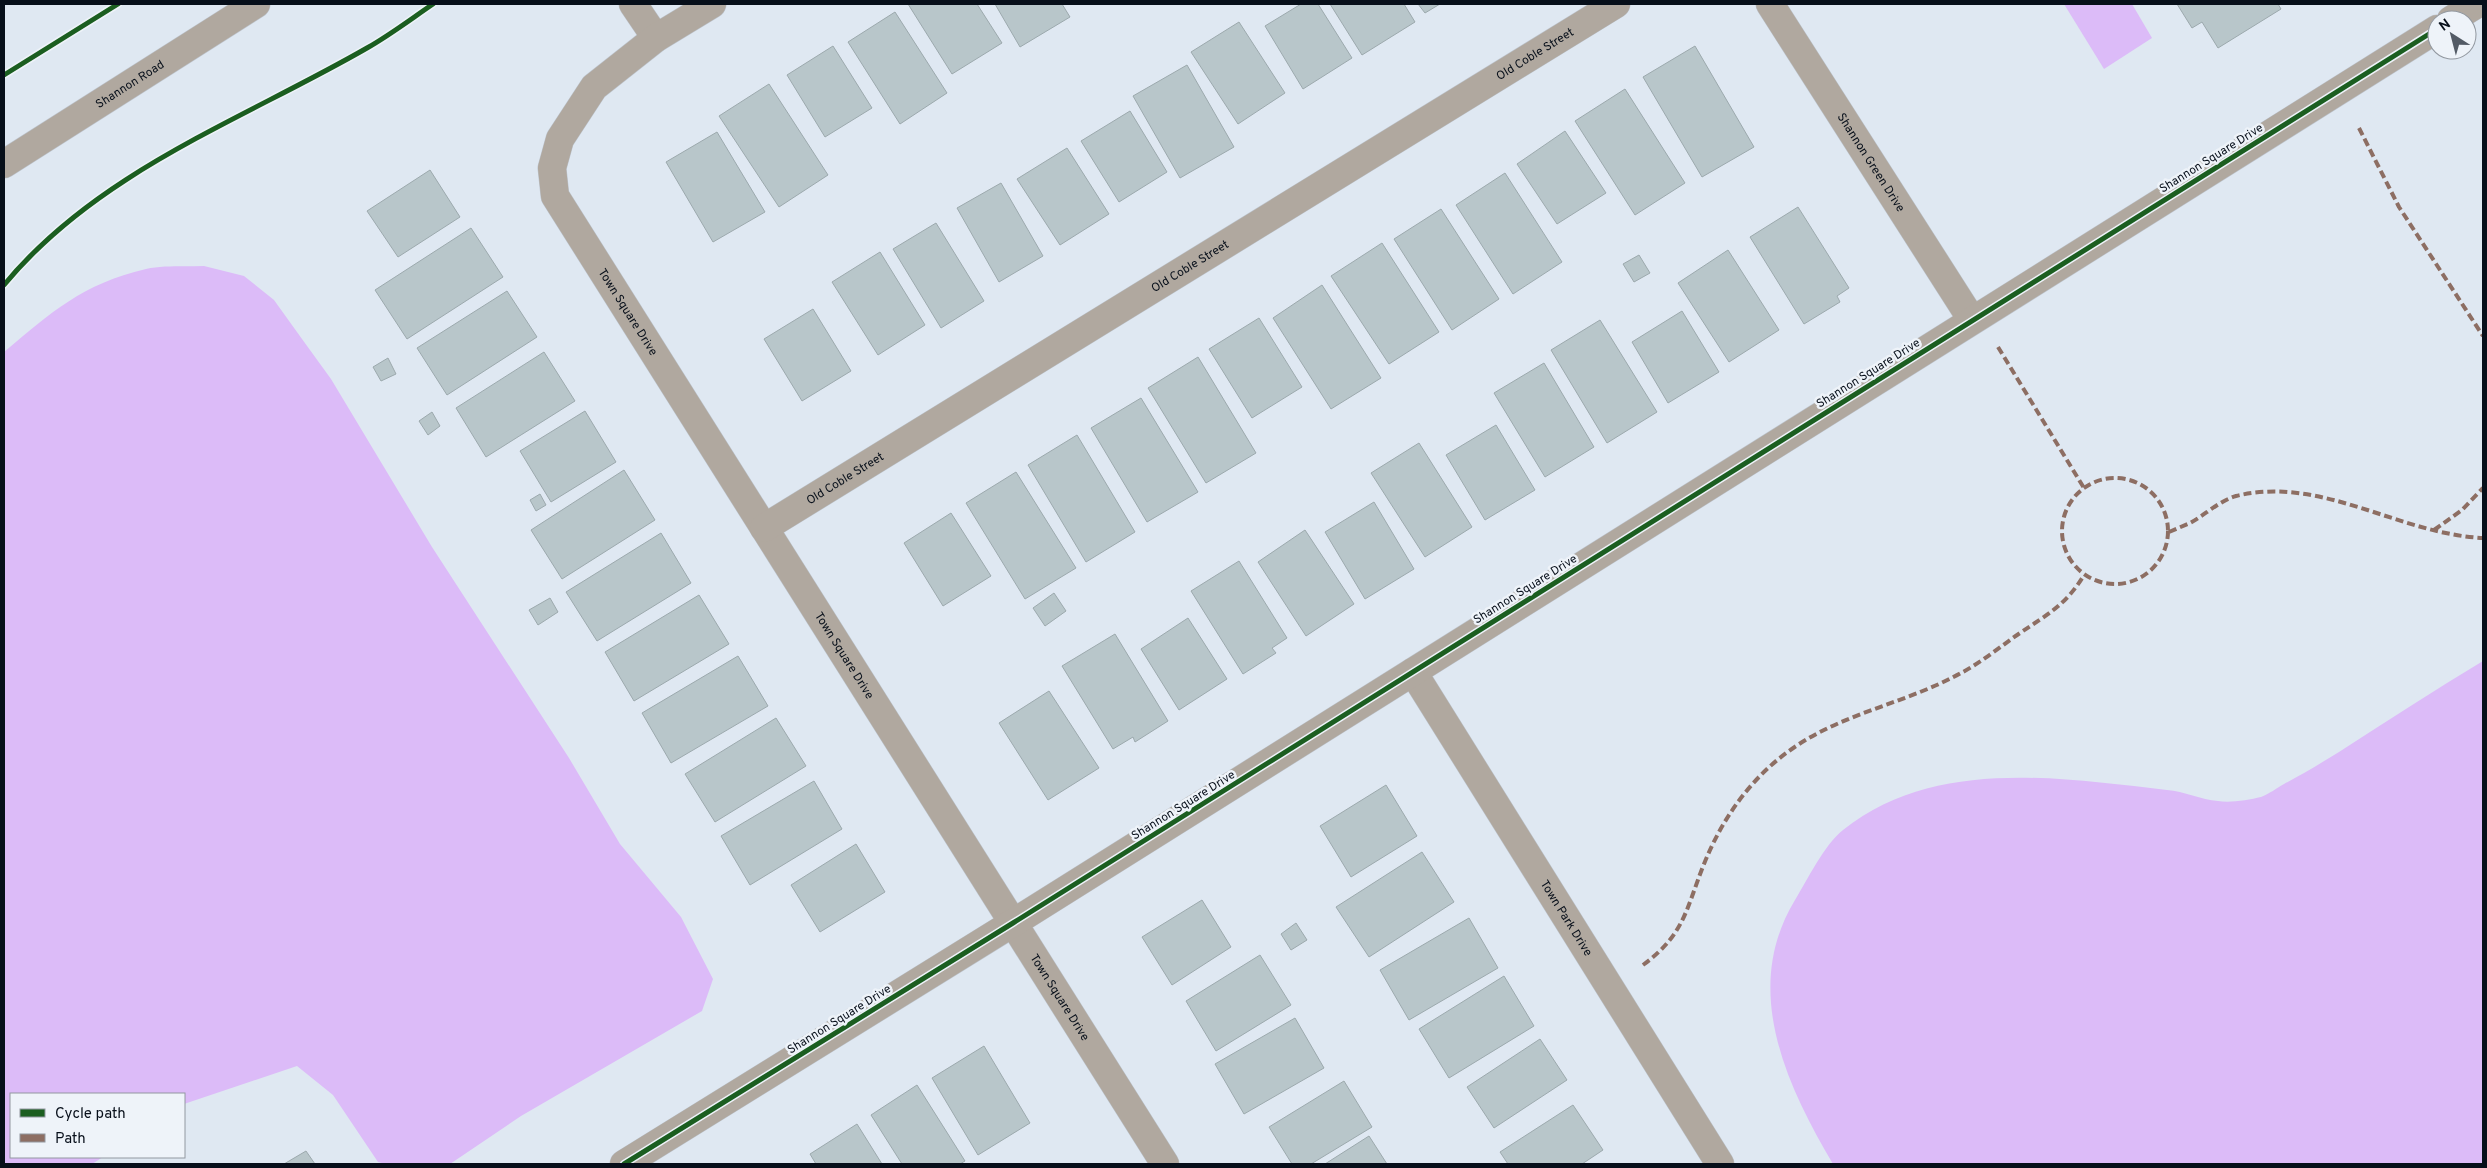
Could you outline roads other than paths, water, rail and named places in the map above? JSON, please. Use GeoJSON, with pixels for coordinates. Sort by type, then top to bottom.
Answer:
{"type":"FeatureCollection","features":[{"type":"Feature","properties":{"kind":"street","name":"Shannon Road"},"geometry":{"type":"LineString","coordinates":[[4,164],[256,4]]}},
{"type":"Feature","properties":{"kind":"street"},"geometry":{"type":"LineString","coordinates":[[633,4],[656,38]]}},
{"type":"Feature","properties":{"kind":"street","name":"Town Square Drive"},"geometry":{"type":"LineString","coordinates":[[712,4],[656,38],[594,87],[560,139],[552,168],[555,196],[1165,1164]]}},
{"type":"Feature","properties":{"kind":"street","name":"Old Coble Street"},"geometry":{"type":"LineString","coordinates":[[764,528],[1616,4]]}},
{"type":"Feature","properties":{"kind":"street","name":"Shannon Green Drive"},"geometry":{"type":"LineString","coordinates":[[1770,4],[1972,320]]}},
{"type":"Feature","properties":{"kind":"street","name":"Shannon Square Drive"},"geometry":{"type":"LineString","coordinates":[[624,1164],[1013,923],[2427,35]]}},
{"type":"Feature","properties":{"kind":"street","name":"Town Park Drive"},"geometry":{"type":"LineString","coordinates":[[1413,672],[1720,1164]]}}]}
